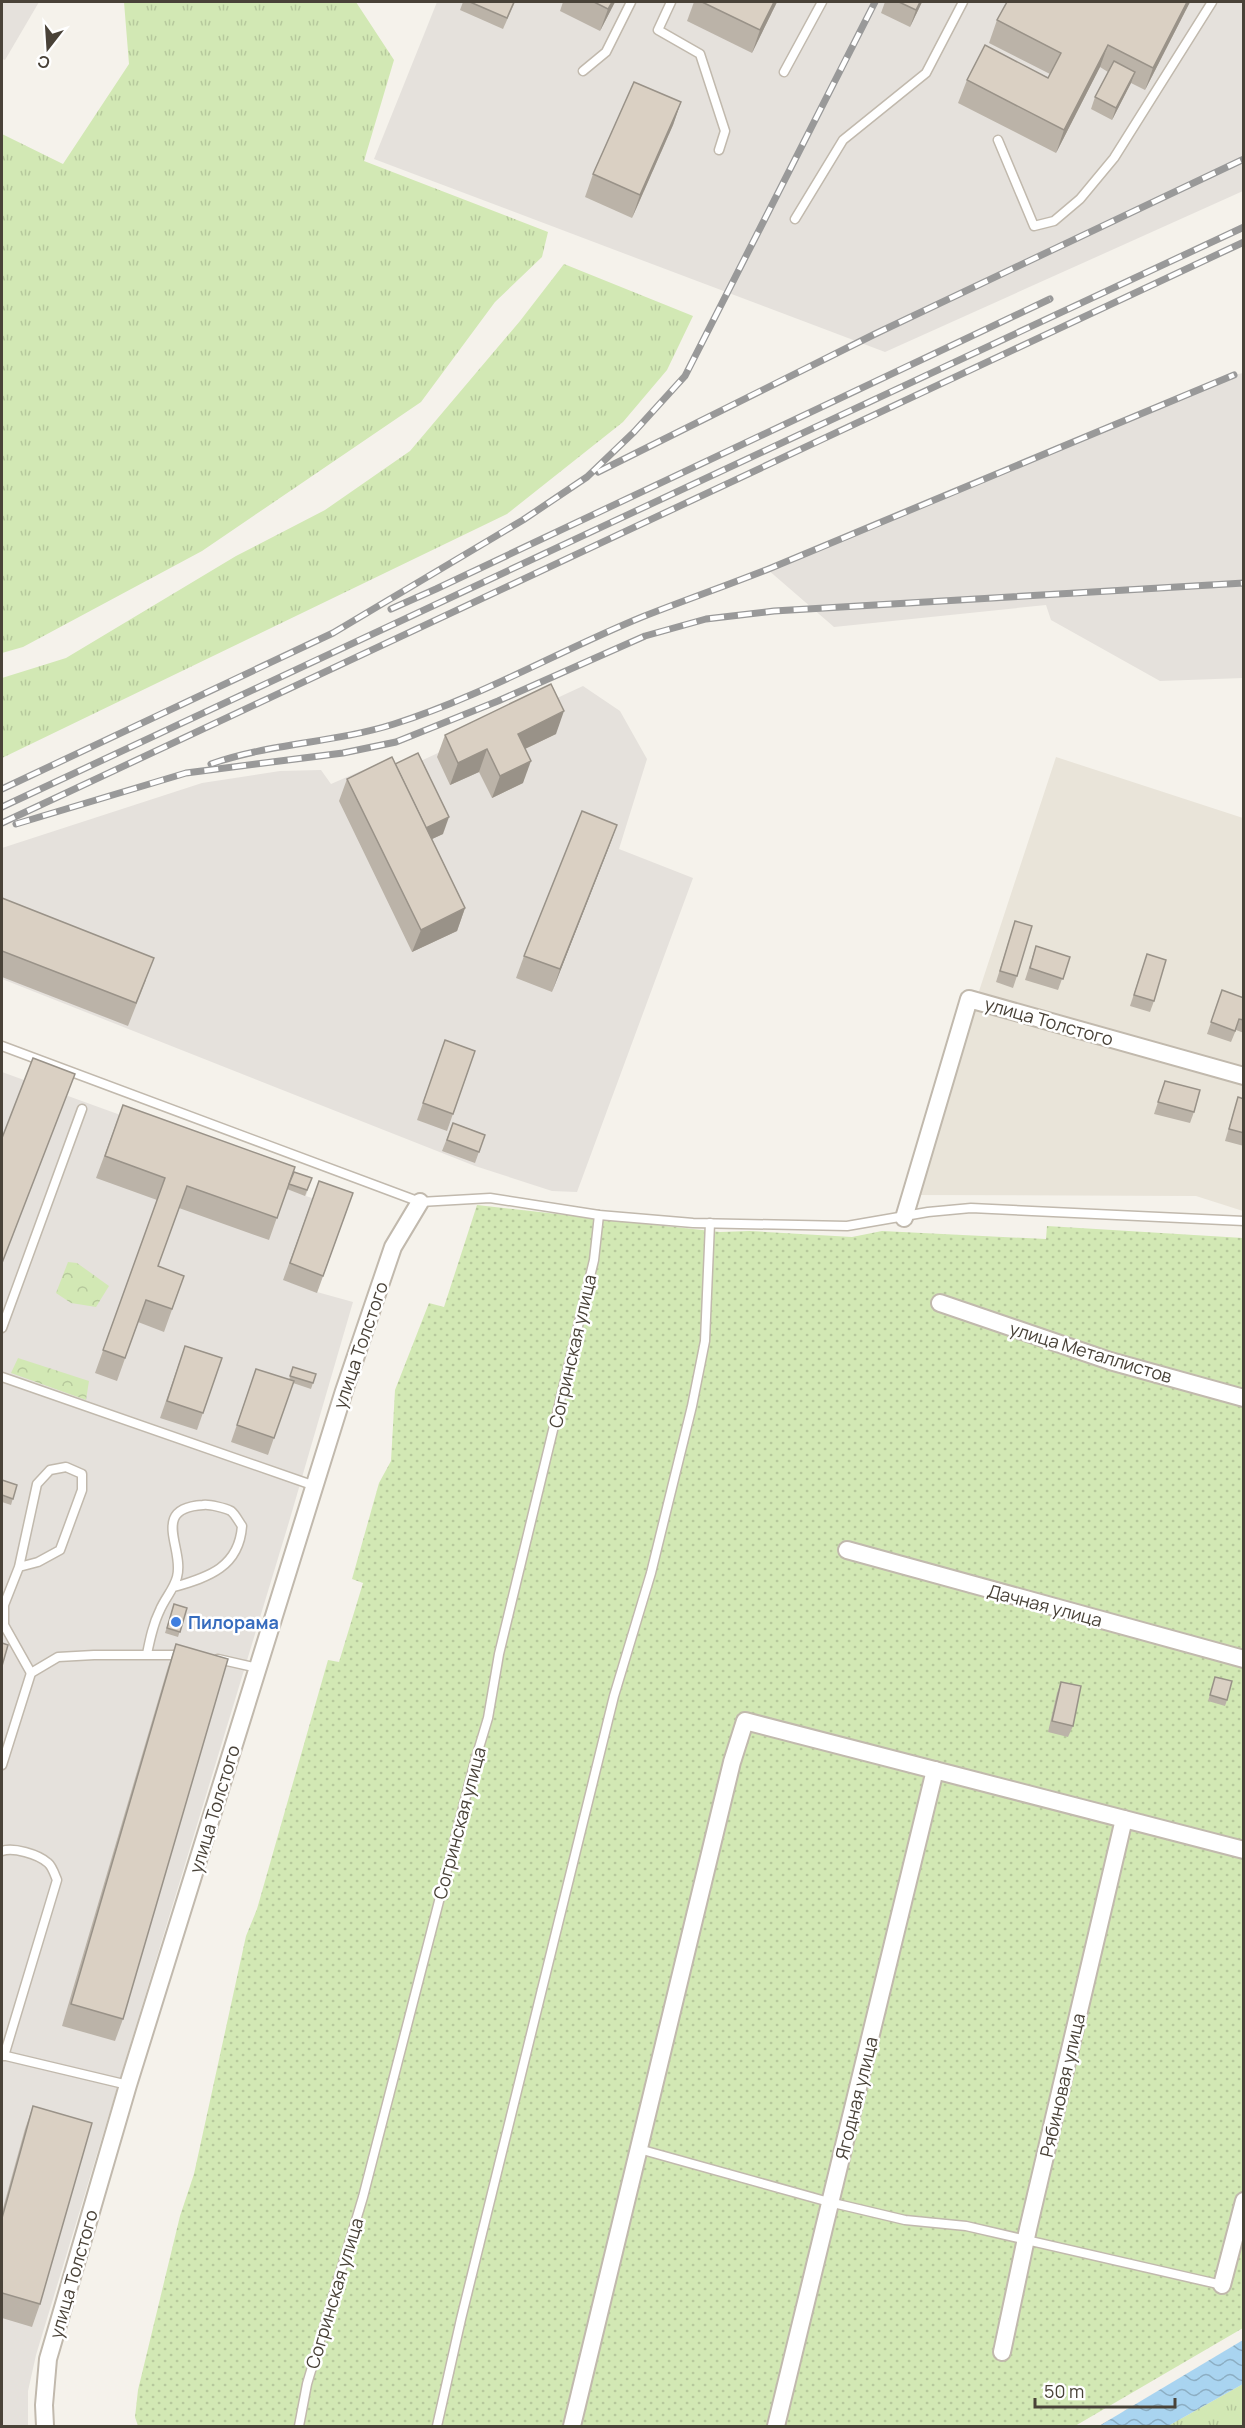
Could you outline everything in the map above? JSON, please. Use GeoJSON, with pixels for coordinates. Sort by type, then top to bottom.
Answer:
{"type":"FeatureCollection","features":[{"type":"Feature","properties":{"kind":"street","name":"улица Толстого"},"geometry":{"type":"LineString","coordinates":[[904,1218],[969,999],[1244,1076]]}},
{"type":"Feature","properties":{"kind":"street","name":"улица Толстого"},"geometry":{"type":"LineString","coordinates":[[45,2427],[44,2405],[48,2359],[128,2085],[344,1391],[393,1247],[420,1202]]}},
{"type":"Feature","properties":{"kind":"street","name":"улица Металлистов"},"geometry":{"type":"LineString","coordinates":[[940,1303],[1110,1361],[1244,1398]]}},
{"type":"Feature","properties":{"kind":"street","name":"Дачная улица"},"geometry":{"type":"LineString","coordinates":[[847,1550],[1244,1659]]}},
{"type":"Feature","properties":{"kind":"street"},"geometry":{"type":"LineString","coordinates":[[572,2427],[732,1762],[745,1721],[1244,1850]]}},
{"type":"Feature","properties":{"kind":"street","name":"Ягодная улица"},"geometry":{"type":"LineString","coordinates":[[777,2427],[829,2202],[935,1770]]}},
{"type":"Feature","properties":{"kind":"street","name":"Рябиновая улица"},"geometry":{"type":"LineString","coordinates":[[1002,2352],[1124,1819]]}},
{"type":"Feature","properties":{"kind":"street"},"geometry":{"type":"LineString","coordinates":[[1222,2285],[1244,2201]]}},
{"type":"Feature","properties":{"kind":"lane"},"geometry":{"type":"LineString","coordinates":[[583,71],[606,52],[631,2]]}},
{"type":"Feature","properties":{"kind":"lane"},"geometry":{"type":"LineString","coordinates":[[671,2],[658,30],[700,54],[725,130],[719,150]]}},
{"type":"Feature","properties":{"kind":"lane"},"geometry":{"type":"LineString","coordinates":[[784,72],[822,2]]}},
{"type":"Feature","properties":{"kind":"lane"},"geometry":{"type":"LineString","coordinates":[[795,219],[843,140],[926,73],[963,2]]}},
{"type":"Feature","properties":{"kind":"lane"},"geometry":{"type":"LineString","coordinates":[[998,140],[1034,226],[1054,221],[1080,199],[1114,158],[1212,2]]}},
{"type":"Feature","properties":{"kind":"lane"},"geometry":{"type":"LineString","coordinates":[[2,1046],[420,1202],[490,1197],[599,1215],[710,1223],[847,1226],[904,1218],[928,1212],[971,1208],[1244,1221]]}},
{"type":"Feature","properties":{"kind":"lane"},"geometry":{"type":"LineString","coordinates":[[2,1328],[82,1109]]}},
{"type":"Feature","properties":{"kind":"lane","name":"Согринская улица"},"geometry":{"type":"LineString","coordinates":[[299,2427],[307,2384],[363,2197],[474,1761],[488,1718],[499,1654],[594,1260],[599,1215]]}},
{"type":"Feature","properties":{"kind":"lane"},"geometry":{"type":"LineString","coordinates":[[437,2427],[461,2319],[614,1696],[651,1573],[692,1406],[705,1341],[710,1223]]}},
{"type":"Feature","properties":{"kind":"lane"},"geometry":{"type":"LineString","coordinates":[[2,1377],[315,1486]]}},
{"type":"Feature","properties":{"kind":"lane"},"geometry":{"type":"LineString","coordinates":[[19,1567],[38,1562],[60,1551],[82,1490],[82,1474],[66,1467],[50,1470],[37,1484],[19,1567],[4,1605],[4,1625],[31,1673]]}},
{"type":"Feature","properties":{"kind":"lane"},"geometry":{"type":"LineString","coordinates":[[147,1654],[151,1632],[159,1611],[174,1587],[178,1574],[179,1559],[171,1529],[175,1517],[184,1509],[205,1504],[230,1511],[242,1526],[241,1540],[230,1562],[205,1578],[174,1587]]}},
{"type":"Feature","properties":{"kind":"lane"},"geometry":{"type":"LineString","coordinates":[[2,1766],[31,1673],[58,1657],[147,1654],[185,1656]]}},
{"type":"Feature","properties":{"kind":"lane"},"geometry":{"type":"LineString","coordinates":[[209,1658],[258,1668]]}},
{"type":"Feature","properties":{"kind":"lane"},"geometry":{"type":"LineString","coordinates":[[2,1851],[8,1849],[31,1854],[49,1863],[57,1880],[3,2055],[128,2085]]}},
{"type":"Feature","properties":{"kind":"lane"},"geometry":{"type":"LineString","coordinates":[[639,2149],[829,2202],[905,2220],[966,2226],[1222,2285]]}},
{"type":"Feature","properties":{"kind":"shaded area"},"geometry":{"type":"Polygon","coordinates":[[[2,2],[39,2],[5,60],[2,59],[2,2]]]}},
{"type":"Feature","properties":{"kind":"shaded area"},"geometry":{"type":"Polygon","coordinates":[[[437,2],[1243,2],[1243,191],[885,352],[374,159],[437,2]]]}},
{"type":"Feature","properties":{"kind":"shaded area"},"geometry":{"type":"Polygon","coordinates":[[[1243,373],[1243,678],[1160,681],[1051,620],[1046,605],[834,627],[767,569],[1234,375],[1243,373]]]}},
{"type":"Feature","properties":{"kind":"shaded area"},"geometry":{"type":"Polygon","coordinates":[[[583,686],[620,711],[647,759],[619,849],[693,878],[577,1192],[552,1191],[475,1166],[2,979],[2,848],[202,783],[280,771],[321,770],[331,784],[379,763],[386,777],[583,686]]]}},
{"type":"Feature","properties":{"kind":"shaded area"},"geometry":{"type":"Polygon","coordinates":[[[1056,757],[1243,818],[1243,1211],[1196,1196],[912,1195],[1056,757]]]}},
{"type":"Feature","properties":{"kind":"shaded area"},"geometry":{"type":"Polygon","coordinates":[[[2,1072],[310,1184],[306,1196],[347,1210],[317,1292],[353,1302],[289,1522],[36,2355],[28,2391],[28,2426],[2,2426],[2,1072]]]}},
{"type":"Feature","properties":{"kind":"green space"},"geometry":{"type":"Polygon","coordinates":[[[124,2],[356,2],[394,60],[364,161],[548,232],[542,257],[495,302],[421,402],[202,551],[23,647],[2,653],[2,134],[63,164],[129,64],[124,2]]]}},
{"type":"Feature","properties":{"kind":"green space"},"geometry":{"type":"Polygon","coordinates":[[[564,264],[693,316],[667,370],[623,422],[507,514],[2,758],[2,678],[66,658],[236,556],[325,510],[410,451],[520,321],[564,264]]]}},
{"type":"Feature","properties":{"kind":"green space"},"geometry":{"type":"Polygon","coordinates":[[[477,1205],[720,1232],[750,1231],[852,1237],[882,1231],[1046,1239],[1047,1226],[1243,1238],[1243,2328],[1075,2426],[138,2426],[135,2417],[138,2390],[180,2216],[194,2174],[246,1936],[257,1909],[328,1660],[339,1662],[363,1583],[352,1579],[379,1483],[391,1461],[395,1390],[429,1303],[444,1307],[477,1205]]]}},
{"type":"Feature","properties":{"kind":"green space"},"geometry":{"type":"Polygon","coordinates":[[[68,1262],[77,1263],[109,1286],[96,1307],[71,1303],[56,1293],[68,1262]]]}},
{"type":"Feature","properties":{"kind":"green space"},"geometry":{"type":"Polygon","coordinates":[[[18,1358],[89,1381],[86,1400],[11,1373],[18,1358]]]}},
{"type":"Feature","properties":{"kind":"green space"},"geometry":{"type":"Polygon","coordinates":[[[1243,2384],[1243,2426],[1168,2426],[1243,2384]]]}},
{"type":"Feature","properties":{"kind":"water"},"geometry":{"type":"Polygon","coordinates":[[[1243,2340],[1243,2384],[1168,2426],[1099,2426],[1243,2340]]]}},
{"type":"Feature","properties":{"kind":"building"},"geometry":{"type":"Polygon","coordinates":[[[470,2],[514,2],[507,18],[470,2]]]}},
{"type":"Feature","properties":{"kind":"building"},"geometry":{"type":"Polygon","coordinates":[[[594,2],[612,2],[608,9],[594,2]]]}},
{"type":"Feature","properties":{"kind":"building"},"geometry":{"type":"Polygon","coordinates":[[[702,2],[774,2],[760,30],[702,2]]]}},
{"type":"Feature","properties":{"kind":"building"},"geometry":{"type":"Polygon","coordinates":[[[899,2],[920,2],[916,10],[899,2]]]}},
{"type":"Feature","properties":{"kind":"building"},"geometry":{"type":"Polygon","coordinates":[[[1007,2],[1187,2],[1153,68],[1108,45],[1064,130],[967,80],[985,45],[1048,78],[1061,53],[997,20],[1007,2]]]}},
{"type":"Feature","properties":{"kind":"building"},"geometry":{"type":"Polygon","coordinates":[[[1114,61],[1135,72],[1116,108],[1095,97],[1114,61]]]}},
{"type":"Feature","properties":{"kind":"building"},"geometry":{"type":"Polygon","coordinates":[[[634,82],[681,102],[640,195],[593,174],[634,82]]]}},
{"type":"Feature","properties":{"kind":"building"},"geometry":{"type":"Polygon","coordinates":[[[551,684],[564,711],[518,734],[531,761],[500,776],[487,749],[458,763],[445,735],[551,684]]]}},
{"type":"Feature","properties":{"kind":"building"},"geometry":{"type":"Polygon","coordinates":[[[418,753],[449,817],[426,828],[395,764],[418,753]]]}},
{"type":"Feature","properties":{"kind":"building"},"geometry":{"type":"Polygon","coordinates":[[[392,757],[465,908],[421,930],[347,779],[392,757]]]}},
{"type":"Feature","properties":{"kind":"building"},"geometry":{"type":"Polygon","coordinates":[[[582,811],[617,825],[560,969],[524,956],[582,811]]]}},
{"type":"Feature","properties":{"kind":"building"},"geometry":{"type":"Polygon","coordinates":[[[2,898],[154,958],[136,1003],[2,951],[2,898]]]}},
{"type":"Feature","properties":{"kind":"building"},"geometry":{"type":"Polygon","coordinates":[[[1015,921],[1032,926],[1017,976],[1000,971],[1015,921]]]}},
{"type":"Feature","properties":{"kind":"building"},"geometry":{"type":"Polygon","coordinates":[[[1036,946],[1070,957],[1063,979],[1030,968],[1036,946]]]}},
{"type":"Feature","properties":{"kind":"building"},"geometry":{"type":"Polygon","coordinates":[[[1147,954],[1166,960],[1154,1001],[1134,995],[1147,954]]]}},
{"type":"Feature","properties":{"kind":"building"},"geometry":{"type":"Polygon","coordinates":[[[1222,990],[1244,998],[1244,1020],[1239,1019],[1235,1031],[1211,1022],[1222,990]]]}},
{"type":"Feature","properties":{"kind":"building"},"geometry":{"type":"Polygon","coordinates":[[[445,1040],[475,1051],[453,1114],[423,1103],[445,1040]]]}},
{"type":"Feature","properties":{"kind":"building"},"geometry":{"type":"Polygon","coordinates":[[[33,1058],[75,1074],[2,1263],[2,1138],[33,1058]]]}},
{"type":"Feature","properties":{"kind":"building"},"geometry":{"type":"Polygon","coordinates":[[[1165,1081],[1200,1090],[1194,1112],[1158,1102],[1165,1081]]]}},
{"type":"Feature","properties":{"kind":"building"},"geometry":{"type":"Polygon","coordinates":[[[1238,1097],[1244,1099],[1244,1133],[1229,1129],[1238,1097]]]}},
{"type":"Feature","properties":{"kind":"building"},"geometry":{"type":"Polygon","coordinates":[[[123,1105],[295,1167],[277,1218],[187,1186],[158,1266],[184,1276],[172,1309],[146,1300],[125,1358],[103,1350],[165,1178],[105,1156],[123,1105]]]}},
{"type":"Feature","properties":{"kind":"building"},"geometry":{"type":"Polygon","coordinates":[[[453,1123],[485,1135],[479,1152],[447,1140],[453,1123]]]}},
{"type":"Feature","properties":{"kind":"building"},"geometry":{"type":"Polygon","coordinates":[[[294,1172],[312,1178],[307,1190],[289,1184],[294,1172]]]}},
{"type":"Feature","properties":{"kind":"building"},"geometry":{"type":"Polygon","coordinates":[[[319,1181],[353,1193],[323,1276],[290,1263],[319,1181]]]}},
{"type":"Feature","properties":{"kind":"building"},"geometry":{"type":"Polygon","coordinates":[[[185,1346],[222,1358],[203,1413],[167,1401],[185,1346]]]}},
{"type":"Feature","properties":{"kind":"building"},"geometry":{"type":"Polygon","coordinates":[[[293,1367],[316,1374],[313,1383],[290,1376],[293,1367]]]}},
{"type":"Feature","properties":{"kind":"building"},"geometry":{"type":"Polygon","coordinates":[[[256,1369],[294,1381],[274,1438],[237,1425],[256,1369]]]}},
{"type":"Feature","properties":{"kind":"building"},"geometry":{"type":"Polygon","coordinates":[[[2,1480],[17,1485],[13,1499],[2,1495],[2,1480]]]}},
{"type":"Feature","properties":{"kind":"building"},"geometry":{"type":"Polygon","coordinates":[[[174,1604],[187,1608],[180,1632],[167,1628],[174,1604]]]}},
{"type":"Feature","properties":{"kind":"building"},"geometry":{"type":"Polygon","coordinates":[[[2,1643],[8,1645],[2,1666],[2,1643]]]}},
{"type":"Feature","properties":{"kind":"building"},"geometry":{"type":"Polygon","coordinates":[[[176,1644],[228,1659],[123,2019],[71,2004],[176,1644]]]}},
{"type":"Feature","properties":{"kind":"building"},"geometry":{"type":"Polygon","coordinates":[[[1215,1677],[1232,1681],[1227,1700],[1210,1695],[1215,1677]]]}},
{"type":"Feature","properties":{"kind":"building"},"geometry":{"type":"Polygon","coordinates":[[[1061,1682],[1081,1686],[1073,1726],[1052,1721],[1061,1682]]]}},
{"type":"Feature","properties":{"kind":"building"},"geometry":{"type":"Polygon","coordinates":[[[33,2106],[92,2123],[40,2304],[2,2293],[2,2218],[33,2106]]]}},
{"type":"Feature","properties":{"kind":"railway"},"geometry":{"type":"LineString","coordinates":[[2,789],[333,633],[523,520],[587,477],[634,432],[685,376],[875,2]]}},
{"type":"Feature","properties":{"kind":"railway"},"geometry":{"type":"LineString","coordinates":[[598,472],[875,334],[1244,159]]}},
{"type":"Feature","properties":{"kind":"railway"},"geometry":{"type":"LineString","coordinates":[[2,807],[1244,227]]}},
{"type":"Feature","properties":{"kind":"railway"},"geometry":{"type":"LineString","coordinates":[[2,823],[1244,242]]}},
{"type":"Feature","properties":{"kind":"railway"},"geometry":{"type":"LineString","coordinates":[[391,609],[1050,299]]}},
{"type":"Feature","properties":{"kind":"railway"},"geometry":{"type":"LineString","coordinates":[[211,764],[256,752],[371,730],[426,713],[642,617],[771,568],[1234,375]]}},
{"type":"Feature","properties":{"kind":"railway"},"geometry":{"type":"LineString","coordinates":[[16,824],[186,773],[343,753],[396,742],[498,701],[645,636],[706,619],[774,611],[1244,583]]}},
{"type":"Feature","properties":{"kind":"place","name":"Пилорама"},"geometry":{"type":"Point","coordinates":[176,1622]}}]}
